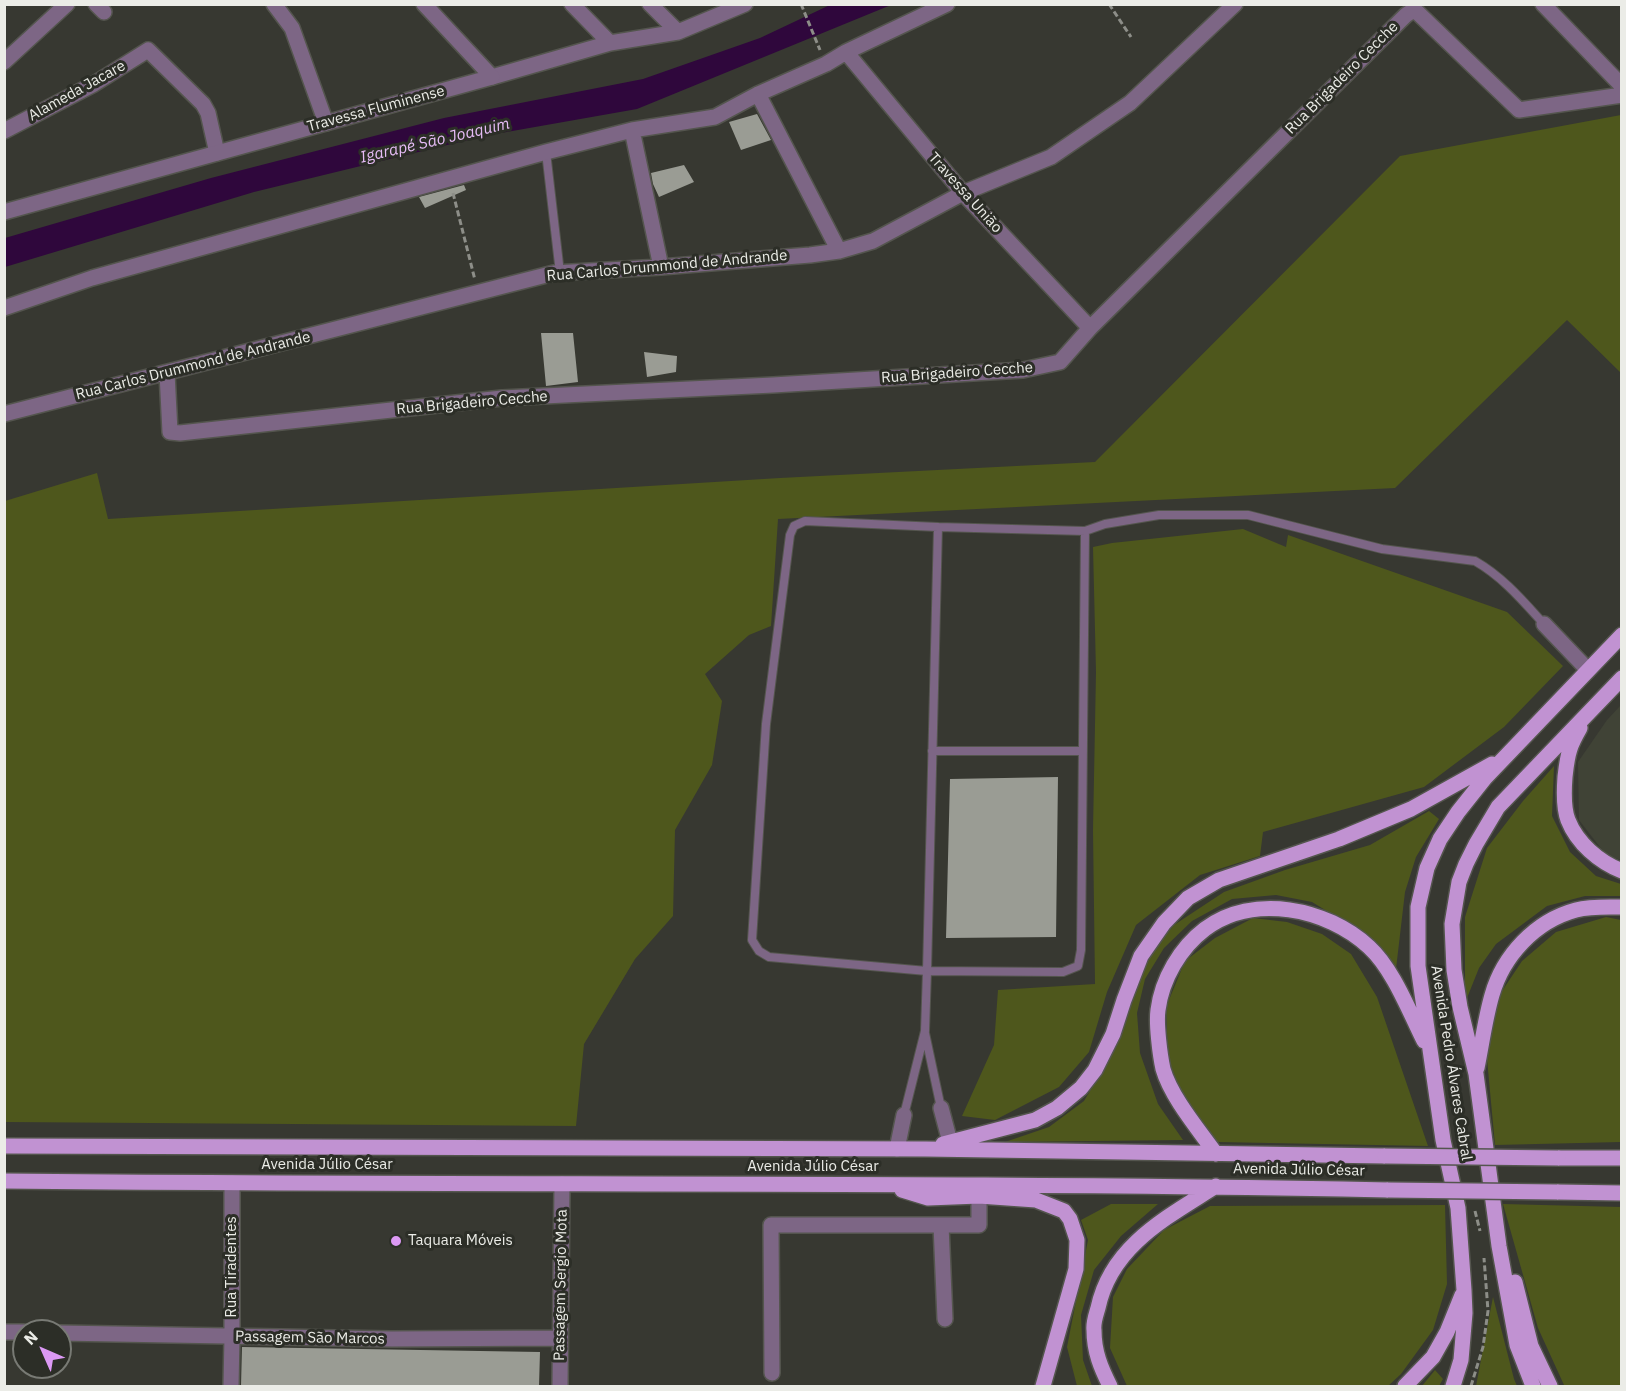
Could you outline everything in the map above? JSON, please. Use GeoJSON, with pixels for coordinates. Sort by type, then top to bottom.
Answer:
{"type":"FeatureCollection","features":[{"type":"Feature","properties":{"kind":"main road","name":"Avenida Pedro Álvares Cabral"},"geometry":{"type":"LineString","coordinates":[[1453,1386],[1461,1360],[1464,1290],[1458,1208],[1443,1140],[1418,966],[1418,907],[1427,868],[1440,839],[1458,812],[1485,778],[1622,635]]}},
{"type":"Feature","properties":{"kind":"main road","name":"Avenida Pedro Álvares Cabral"},"geometry":{"type":"LineString","coordinates":[[1533,1386],[1517,1345],[1499,1246],[1476,1074],[1454,970],[1452,924],[1459,882],[1476,844],[1498,807],[1622,678]]}},
{"type":"Feature","properties":{"kind":"main road"},"geometry":{"type":"LineString","coordinates":[[1585,716],[1570,749],[1567,765],[1565,802],[1567,818],[1576,836],[1587,849],[1622,871]]}},
{"type":"Feature","properties":{"kind":"main road"},"geometry":{"type":"LineString","coordinates":[[926,1149],[1035,1120],[1057,1108],[1081,1088],[1095,1070],[1113,1034],[1141,956],[1164,922],[1188,898],[1219,880],[1339,839],[1411,808],[1505,757]]}},
{"type":"Feature","properties":{"kind":"main road"},"geometry":{"type":"LineString","coordinates":[[1476,1074],[1492,995],[1502,968],[1515,950],[1533,932],[1556,917],[1575,910],[1622,907]]}},
{"type":"Feature","properties":{"kind":"main road"},"geometry":{"type":"LineString","coordinates":[[1216,1154],[1172,1089],[1164,1071],[1160,1054],[1157,1011],[1166,980],[1181,952],[1205,929],[1222,920],[1252,910],[1292,909],[1330,920],[1348,931],[1369,947],[1391,975],[1430,1053]]}},
{"type":"Feature","properties":{"kind":"main road","name":"Avenida Júlio César"},"geometry":{"type":"LineString","coordinates":[[4,1146],[926,1149],[1622,1158]]}},
{"type":"Feature","properties":{"kind":"main road","name":"Avenida Júlio César"},"geometry":{"type":"LineString","coordinates":[[4,1180],[232,1183],[1216,1186],[1622,1193]]}},
{"type":"Feature","properties":{"kind":"main road"},"geometry":{"type":"LineString","coordinates":[[888,1185],[928,1198],[979,1197],[1036,1200],[1064,1211],[1070,1219],[1077,1240],[1076,1269],[1043,1386]]}},
{"type":"Feature","properties":{"kind":"main road"},"geometry":{"type":"LineString","coordinates":[[1110,1386],[1098,1363],[1093,1329],[1101,1294],[1113,1269],[1135,1242],[1216,1186]]}},
{"type":"Feature","properties":{"kind":"main road"},"geometry":{"type":"LineString","coordinates":[[1499,1246],[1513,1273],[1531,1346],[1550,1386]]}},
{"type":"Feature","properties":{"kind":"main road"},"geometry":{"type":"LineString","coordinates":[[1405,1386],[1433,1356],[1447,1332],[1464,1290]]}},
{"type":"Feature","properties":{"kind":"street"},"geometry":{"type":"LineString","coordinates":[[4,62],[67,4]]}},
{"type":"Feature","properties":{"kind":"street"},"geometry":{"type":"LineString","coordinates":[[274,4],[292,28],[326,123]]}},
{"type":"Feature","properties":{"kind":"street"},"geometry":{"type":"LineString","coordinates":[[424,4],[492,77]]}},
{"type":"Feature","properties":{"kind":"street"},"geometry":{"type":"LineString","coordinates":[[572,4],[610,43]]}},
{"type":"Feature","properties":{"kind":"street"},"geometry":{"type":"LineString","coordinates":[[650,4],[678,32]]}},
{"type":"Feature","properties":{"kind":"street","name":"Travessa Fluminense"},"geometry":{"type":"LineString","coordinates":[[4,212],[610,43],[678,32],[745,4]]}},
{"type":"Feature","properties":{"kind":"street"},"geometry":{"type":"LineString","coordinates":[[4,309],[92,278],[546,152],[632,130],[715,117],[758,94],[826,64],[846,52],[947,4]]}},
{"type":"Feature","properties":{"kind":"street","name":"Rua Carlos Drummond de Andrande"},"geometry":{"type":"LineString","coordinates":[[5,410],[167,373],[478,292],[560,273],[810,255],[873,241],[963,193],[1051,157],[1130,103],[1235,4]]}},
{"type":"Feature","properties":{"kind":"street"},"geometry":{"type":"LineString","coordinates":[[1543,4],[1622,86]]}},
{"type":"Feature","properties":{"kind":"street","name":"Rua Brigadeiro Cecche"},"geometry":{"type":"LineString","coordinates":[[167,373],[170,432],[180,433],[502,398],[1023,370],[1060,362],[1090,328],[1412,11],[1417,12],[1519,110],[1622,95]]}},
{"type":"Feature","properties":{"kind":"street","name":"Alameda Jacare"},"geometry":{"type":"LineString","coordinates":[[4,130],[94,84],[148,50],[203,104],[208,113],[217,153]]}},
{"type":"Feature","properties":{"kind":"street","name":"Travessa União"},"geometry":{"type":"LineString","coordinates":[[846,52],[963,193],[1090,328]]}},
{"type":"Feature","properties":{"kind":"street"},"geometry":{"type":"LineString","coordinates":[[758,94],[839,250]]}},
{"type":"Feature","properties":{"kind":"street"},"geometry":{"type":"LineString","coordinates":[[632,130],[661,267]]}},
{"type":"Feature","properties":{"kind":"street"},"geometry":{"type":"LineString","coordinates":[[1544,624],[1588,670]]}},
{"type":"Feature","properties":{"kind":"street"},"geometry":{"type":"LineString","coordinates":[[940,1108],[950,1142]]}},
{"type":"Feature","properties":{"kind":"street"},"geometry":{"type":"LineString","coordinates":[[897,1149],[904,1115]]}},
{"type":"Feature","properties":{"kind":"street","name":"Rua Tiradentes"},"geometry":{"type":"LineString","coordinates":[[231,1386],[232,1183]]}},
{"type":"Feature","properties":{"kind":"street","name":"Passagem Sergio Mota"},"geometry":{"type":"LineString","coordinates":[[560,1386],[562,1184]]}},
{"type":"Feature","properties":{"kind":"street"},"geometry":{"type":"LineString","coordinates":[[772,1373],[771,1225],[979,1225],[979,1197]]}},
{"type":"Feature","properties":{"kind":"street"},"geometry":{"type":"LineString","coordinates":[[941,1225],[945,1319]]}},
{"type":"Feature","properties":{"kind":"street","name":"Passagem São Marcos"},"geometry":{"type":"LineString","coordinates":[[72,1333],[392,1339],[559,1338]]}},
{"type":"Feature","properties":{"kind":"lane"},"geometry":{"type":"LineString","coordinates":[[546,152],[560,273]]}},
{"type":"Feature","properties":{"kind":"lane"},"geometry":{"type":"LineString","coordinates":[[1085,531],[1081,950],[1078,966],[1063,972],[927,971],[769,957],[759,951],[752,940],[766,724],[790,536],[794,526],[805,521],[1085,531],[1105,524],[1159,515],[1248,515],[1382,549],[1475,561],[1489,569],[1506,584],[1544,624]]}},
{"type":"Feature","properties":{"kind":"lane"},"geometry":{"type":"LineString","coordinates":[[904,1115],[925,1031],[938,527]]}},
{"type":"Feature","properties":{"kind":"lane"},"geometry":{"type":"LineString","coordinates":[[932,751],[1083,751]]}},
{"type":"Feature","properties":{"kind":"lane"},"geometry":{"type":"LineString","coordinates":[[925,1031],[940,1108]]}},
{"type":"Feature","properties":{"kind":"path"},"geometry":{"type":"LineString","coordinates":[[801,4],[826,64]]}},
{"type":"Feature","properties":{"kind":"path"},"geometry":{"type":"LineString","coordinates":[[1109,4],[1131,37]]}},
{"type":"Feature","properties":{"kind":"path"},"geometry":{"type":"LineString","coordinates":[[449,180],[478,292]]}},
{"type":"Feature","properties":{"kind":"shaded area"},"geometry":{"type":"Polygon","coordinates":[[[1621,705],[1621,860],[1606,855],[1579,820],[1578,762],[1607,720],[1621,705]]]}},
{"type":"Feature","properties":{"kind":"green space"},"geometry":{"type":"Polygon","coordinates":[[[1621,115],[1621,373],[1567,320],[1395,488],[778,519],[771,626],[749,635],[705,674],[722,701],[712,765],[675,830],[673,916],[635,959],[584,1044],[576,1126],[5,1122],[5,501],[97,473],[108,519],[780,478],[1095,462],[1400,156],[1621,115]]]}},
{"type":"Feature","properties":{"kind":"green space"},"geometry":{"type":"Polygon","coordinates":[[[1243,529],[1286,547],[1288,535],[1507,612],[1563,666],[1504,727],[1424,787],[1263,832],[1260,856],[1200,875],[1136,925],[1107,992],[1089,1052],[1059,1087],[995,1120],[962,1116],[994,1045],[998,990],[1095,984],[1093,830],[1096,672],[1093,547],[1243,529]]]}},
{"type":"Feature","properties":{"kind":"green space"},"geometry":{"type":"Polygon","coordinates":[[[1554,766],[1552,816],[1570,852],[1596,876],[1621,884],[1621,896],[1585,896],[1547,906],[1496,944],[1479,968],[1465,1003],[1465,917],[1487,848],[1523,801],[1554,766]]]}},
{"type":"Feature","properties":{"kind":"green space"},"geometry":{"type":"Polygon","coordinates":[[[1429,811],[1439,819],[1416,857],[1405,892],[1396,969],[1366,935],[1312,902],[1276,895],[1232,899],[1192,921],[1164,948],[1145,979],[1137,1013],[1140,1053],[1158,1104],[1183,1140],[1005,1142],[1049,1127],[1084,1101],[1116,1047],[1133,994],[1152,952],[1174,925],[1224,892],[1285,870],[1370,845],[1429,811]]]}},
{"type":"Feature","properties":{"kind":"green space"},"geometry":{"type":"Polygon","coordinates":[[[1606,917],[1621,920],[1621,1142],[1495,1145],[1487,1059],[1498,997],[1522,961],[1556,932],[1606,917]]]}},
{"type":"Feature","properties":{"kind":"green space"},"geometry":{"type":"Polygon","coordinates":[[[1253,918],[1287,922],[1322,934],[1351,954],[1377,997],[1428,1146],[1217,1142],[1181,1092],[1168,1059],[1166,1007],[1185,961],[1215,938],[1253,918]]]}},
{"type":"Feature","properties":{"kind":"green space"},"geometry":{"type":"Polygon","coordinates":[[[1111,1204],[1158,1204],[1121,1236],[1094,1270],[1081,1315],[1083,1360],[1092,1386],[1077,1386],[1067,1347],[1088,1240],[1081,1220],[1111,1204]]]}},
{"type":"Feature","properties":{"kind":"green space"},"geometry":{"type":"Polygon","coordinates":[[[1503,1204],[1621,1207],[1621,1386],[1564,1385],[1538,1328],[1503,1204]]]}},
{"type":"Feature","properties":{"kind":"green space"},"geometry":{"type":"Polygon","coordinates":[[[1445,1205],[1447,1284],[1433,1330],[1401,1374],[1388,1386],[1127,1386],[1110,1348],[1113,1297],[1127,1269],[1164,1230],[1210,1206],[1445,1205]]]}},
{"type":"Feature","properties":{"kind":"green space"},"geometry":{"type":"Polygon","coordinates":[[[1493,1297],[1514,1379],[1517,1386],[1476,1386],[1493,1297]]]}},
{"type":"Feature","properties":{"kind":"green space"},"geometry":{"type":"Polygon","coordinates":[[[1435,1370],[1443,1379],[1439,1386],[1422,1386],[1435,1370]]]}},
{"type":"Feature","properties":{"kind":"water","name":"Igarapé São Joaquim"},"geometry":{"type":"Polygon","coordinates":[[[832,4],[891,5],[637,109],[484,136],[254,192],[5,267],[5,238],[211,178],[444,118],[643,79],[760,38],[832,4]]]}},
{"type":"Feature","properties":{"kind":"building"},"geometry":{"type":"Polygon","coordinates":[[[757,114],[771,140],[741,150],[729,122],[757,114]]]}},
{"type":"Feature","properties":{"kind":"building"},"geometry":{"type":"Polygon","coordinates":[[[684,165],[694,182],[659,197],[651,173],[684,165]]]}},
{"type":"Feature","properties":{"kind":"building"},"geometry":{"type":"Polygon","coordinates":[[[464,185],[466,190],[425,208],[419,197],[464,185]]]}},
{"type":"Feature","properties":{"kind":"building"},"geometry":{"type":"Polygon","coordinates":[[[541,333],[573,333],[578,382],[546,386],[541,333]]]}},
{"type":"Feature","properties":{"kind":"building"},"geometry":{"type":"Polygon","coordinates":[[[644,352],[677,356],[676,372],[647,377],[644,352]]]}},
{"type":"Feature","properties":{"kind":"building"},"geometry":{"type":"Polygon","coordinates":[[[1058,777],[1056,937],[946,938],[950,779],[1058,777]]]}},
{"type":"Feature","properties":{"kind":"building"},"geometry":{"type":"Polygon","coordinates":[[[242,1347],[540,1352],[539,1386],[241,1386],[242,1347]]]}},
{"type":"Feature","properties":{"kind":"place","name":"Taquara Móveis"},"geometry":{"type":"Point","coordinates":[396,1241]}}]}
